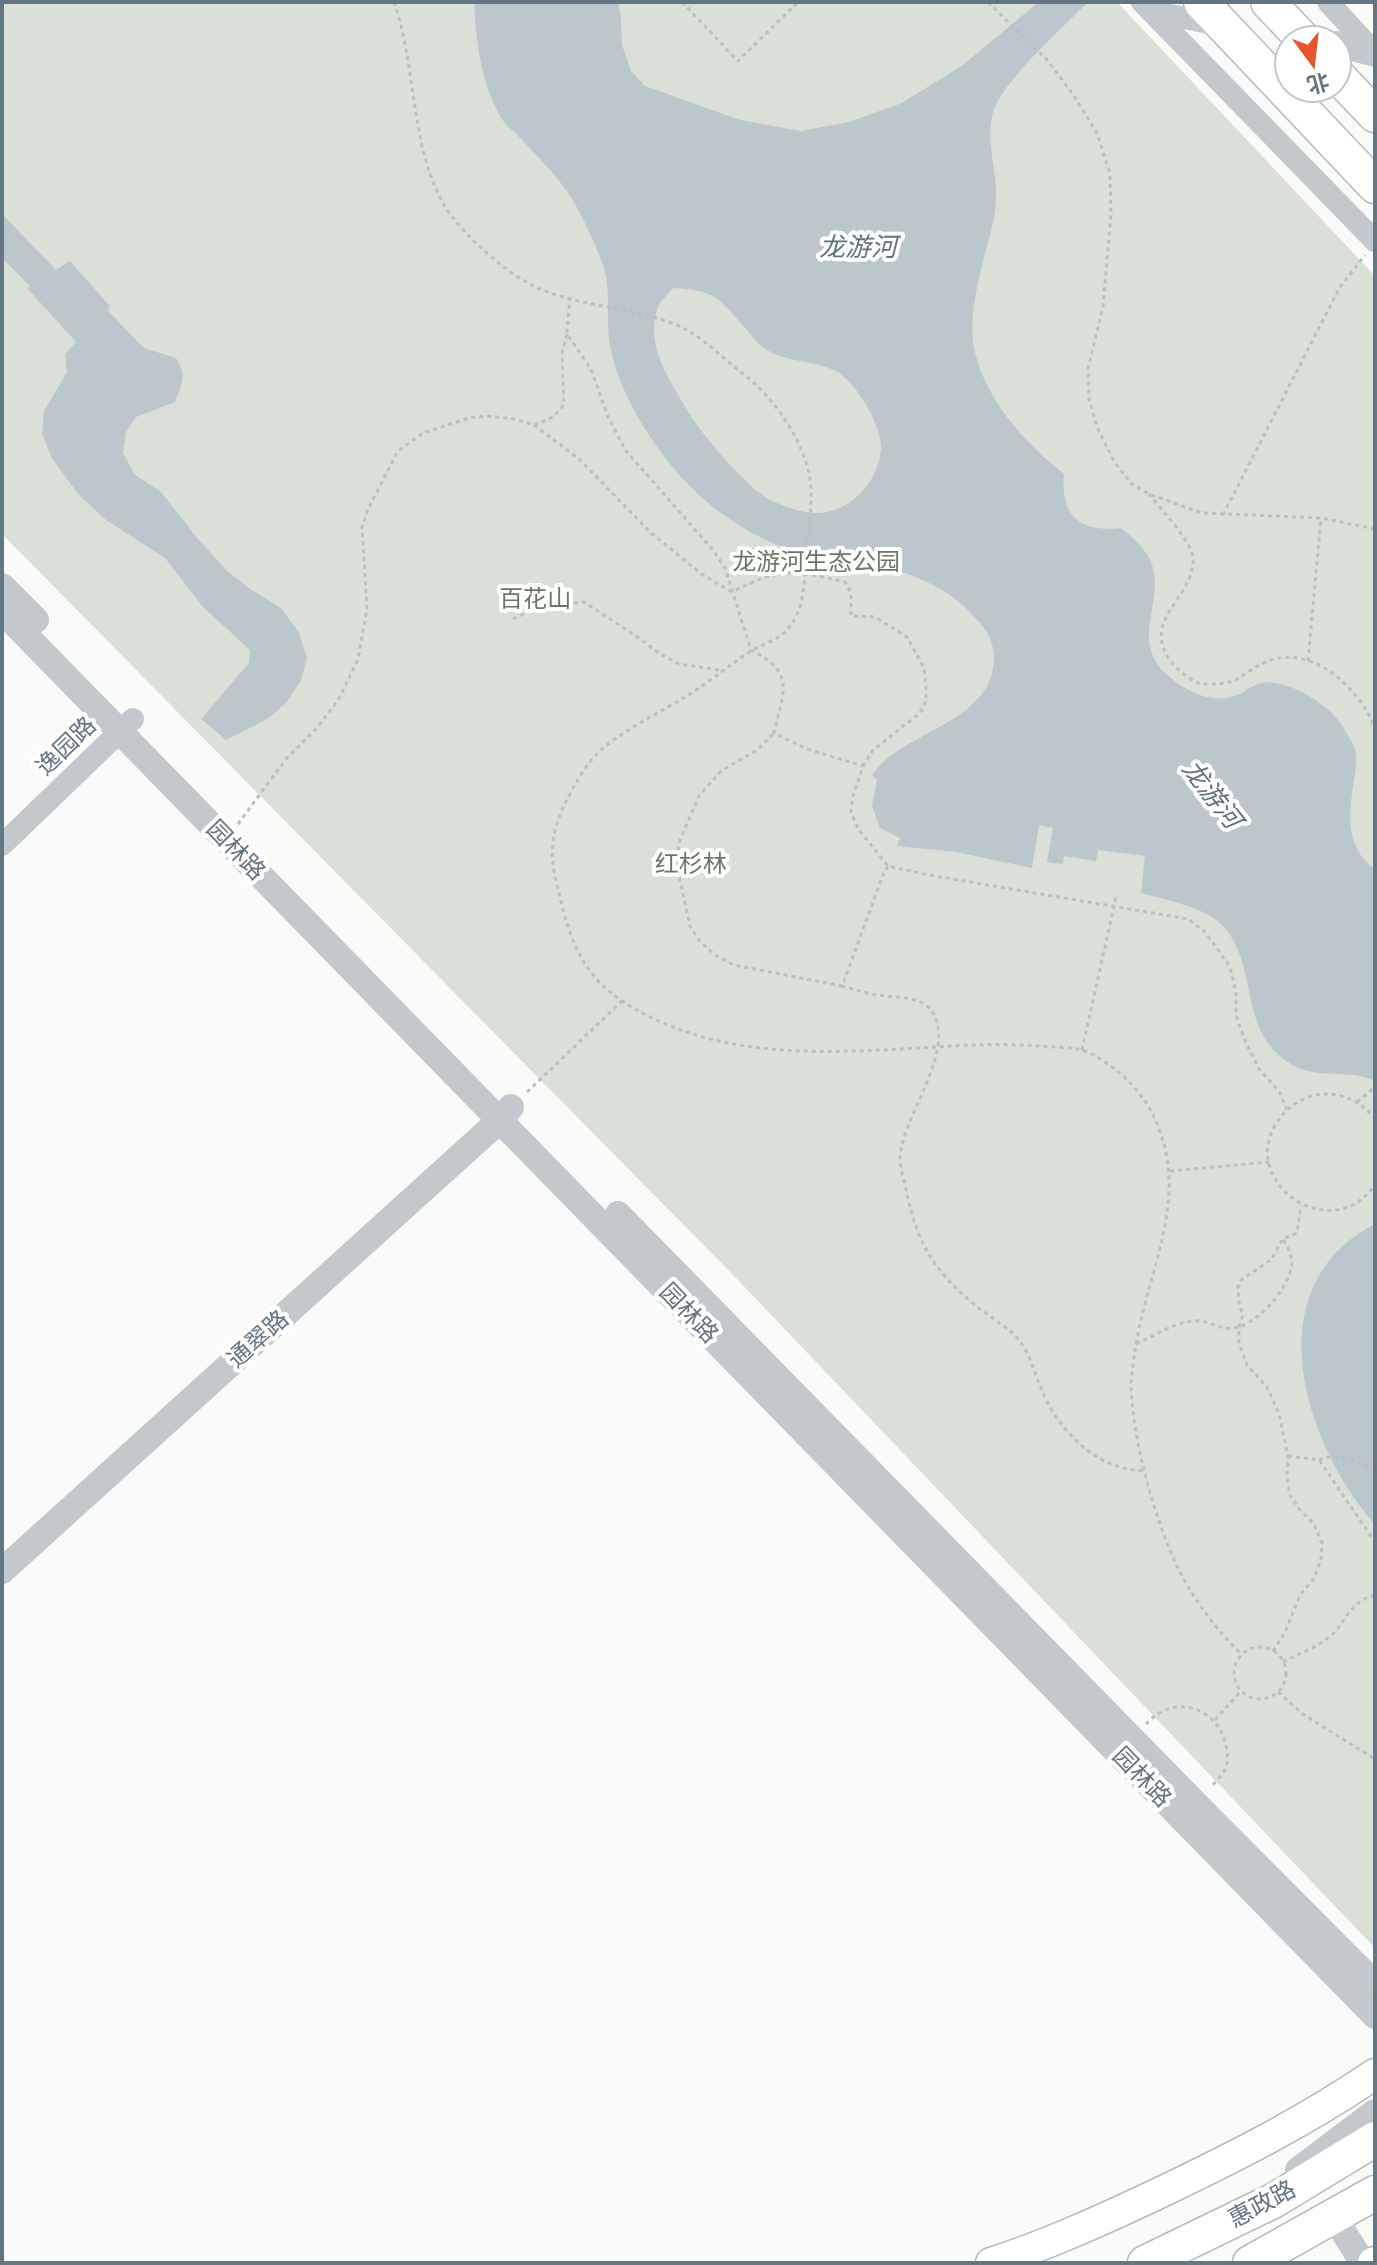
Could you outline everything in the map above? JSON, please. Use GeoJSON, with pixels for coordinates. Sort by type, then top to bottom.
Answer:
{"type":"FeatureCollection","features":[{"type":"Feature","properties":{"kind":"main road"},"geometry":{"type":"LineString","coordinates":[[1268,2],[1292,24]]}},
{"type":"Feature","properties":{"kind":"main road"},"geometry":{"type":"LineString","coordinates":[[1212,14],[1375,186]]}},
{"type":"Feature","properties":{"kind":"main road"},"geometry":{"type":"LineString","coordinates":[[1353,92],[1375,115]]}},
{"type":"Feature","properties":{"kind":"main road"},"geometry":{"type":"LineString","coordinates":[[991,2263],[1111,2215],[1226,2162],[1336,2101],[1375,2074]]}},
{"type":"Feature","properties":{"kind":"main road","name":"惠政路"},"geometry":{"type":"LineString","coordinates":[[1143,2263],[1273,2201],[1375,2139]]}},
{"type":"Feature","properties":{"kind":"main road","name":"惠政路"},"geometry":{"type":"LineString","coordinates":[[1250,2263],[1375,2193]]}},
{"type":"Feature","properties":{"kind":"street"},"geometry":{"type":"LineString","coordinates":[[1328,2],[1375,53]]}},
{"type":"Feature","properties":{"kind":"street"},"geometry":{"type":"LineString","coordinates":[[1147,7],[1212,14]]}},
{"type":"Feature","properties":{"kind":"street"},"geometry":{"type":"LineString","coordinates":[[1147,7],[1370,235]]}},
{"type":"Feature","properties":{"kind":"street"},"geometry":{"type":"LineString","coordinates":[[1353,48],[1375,53]]}},
{"type":"Feature","properties":{"kind":"street","name":"园林路"},"geometry":{"type":"LineString","coordinates":[[2,586],[126,725],[506,1113],[1375,2016]]}},
{"type":"Feature","properties":{"kind":"street","name":"园林路"},"geometry":{"type":"LineString","coordinates":[[2,611],[237,826],[506,1113],[1375,1984]]}},
{"type":"Feature","properties":{"kind":"street","name":"逸园路"},"geometry":{"type":"LineString","coordinates":[[2,845],[126,725]]}},
{"type":"Feature","properties":{"kind":"street","name":"通翠路"},"geometry":{"type":"LineString","coordinates":[[2,1571],[506,1113]]}},
{"type":"Feature","properties":{"kind":"street"},"geometry":{"type":"LineString","coordinates":[[1143,2263],[1295,2173],[1375,2112]]}},
{"type":"Feature","properties":{"kind":"street"},"geometry":{"type":"LineString","coordinates":[[1334,2217],[1363,2263]]}},
{"type":"Feature","properties":{"kind":"path"},"geometry":{"type":"LineString","coordinates":[[394,2],[410,63],[417,124],[433,181],[450,214],[476,242],[511,271],[538,288],[677,325],[704,340],[771,400],[785,419],[807,464],[811,485],[804,597],[790,626],[779,637],[751,650],[725,671],[600,751],[580,776],[556,820],[551,854],[554,874],[567,926],[579,953],[595,978],[622,1001],[649,1017],[690,1034],[735,1046],[834,1051],[997,1043],[1082,1050],[1115,1069],[1136,1089],[1151,1110],[1170,1171],[1169,1209],[1143,1309],[1131,1381],[1144,1471],[1176,1565],[1219,1632],[1242,1655]]}},
{"type":"Feature","properties":{"kind":"path"},"geometry":{"type":"LineString","coordinates":[[682,2],[738,61],[798,2]]}},
{"type":"Feature","properties":{"kind":"path"},"geometry":{"type":"LineString","coordinates":[[988,2],[1048,61],[1074,96],[1097,133],[1110,174],[1111,215],[1103,306],[1088,369],[1089,399],[1097,427],[1115,463],[1132,484],[1149,494],[1202,513],[1321,518],[1375,529]]}},
{"type":"Feature","properties":{"kind":"path"},"geometry":{"type":"LineString","coordinates":[[1223,515],[1370,235]]}},
{"type":"Feature","properties":{"kind":"path"},"geometry":{"type":"LineString","coordinates":[[534,425],[553,417],[564,405],[562,353],[570,297]]}},
{"type":"Feature","properties":{"kind":"path"},"geometry":{"type":"LineString","coordinates":[[567,334],[591,369],[608,417],[626,451],[713,550],[725,568],[751,650],[778,668],[783,684],[774,733],[757,750],[721,771],[699,796],[680,840],[676,862],[690,926],[715,955],[734,965],[925,1004],[934,1015],[938,1046],[900,1158],[911,1213],[924,1249],[962,1293],[1019,1341],[1033,1365],[1051,1410],[1082,1446],[1102,1460],[1122,1468],[1144,1471]]}},
{"type":"Feature","properties":{"kind":"path"},"geometry":{"type":"LineString","coordinates":[[237,826],[286,759],[316,729],[339,699],[358,659],[367,609],[362,528],[368,509],[398,451],[423,433],[469,418],[487,416],[534,425],[579,459],[651,533],[703,575],[732,592]]}},
{"type":"Feature","properties":{"kind":"path"},"geometry":{"type":"LineString","coordinates":[[1149,494],[1185,538],[1193,558],[1188,582],[1169,610],[1161,631],[1162,649],[1175,667],[1200,684],[1227,684],[1266,662],[1287,657],[1308,661],[1345,683],[1369,713],[1375,729]]}},
{"type":"Feature","properties":{"kind":"path"},"geometry":{"type":"LineString","coordinates":[[1308,661],[1321,518]]}},
{"type":"Feature","properties":{"kind":"path"},"geometry":{"type":"LineString","coordinates":[[732,592],[754,580],[787,571],[845,582],[851,593],[851,616],[875,617],[907,637],[924,668],[926,701],[920,713],[873,750],[863,766],[851,812],[859,830],[888,866],[1188,919],[1206,933],[1230,967],[1236,993],[1236,1016],[1246,1043],[1259,1069],[1279,1091],[1287,1110]]}},
{"type":"Feature","properties":{"kind":"path"},"geometry":{"type":"LineString","coordinates":[[513,619],[540,606],[584,602],[679,664],[725,671]]}},
{"type":"Feature","properties":{"kind":"path"},"geometry":{"type":"LineString","coordinates":[[774,733],[807,749],[863,766]]}},
{"type":"Feature","properties":{"kind":"path"},"geometry":{"type":"LineString","coordinates":[[842,986],[888,866]]}},
{"type":"Feature","properties":{"kind":"path"},"geometry":{"type":"LineString","coordinates":[[1082,1050],[1116,897]]}},
{"type":"Feature","properties":{"kind":"path"},"geometry":{"type":"LineString","coordinates":[[506,1113],[622,1001]]}},
{"type":"Feature","properties":{"kind":"path"},"geometry":{"type":"LineString","coordinates":[[1357,1102],[1375,1087]]}},
{"type":"Feature","properties":{"kind":"path"},"geometry":{"type":"LineString","coordinates":[[1375,1120],[1357,1102],[1339,1095],[1320,1094],[1302,1099],[1287,1110],[1275,1125],[1269,1143],[1269,1162],[1275,1179],[1286,1194],[1301,1205],[1319,1211],[1340,1210],[1358,1202],[1375,1185]]}},
{"type":"Feature","properties":{"kind":"path"},"geometry":{"type":"LineString","coordinates":[[1170,1171],[1269,1162]]}},
{"type":"Feature","properties":{"kind":"path"},"geometry":{"type":"LineString","coordinates":[[1273,1651],[1285,1632],[1300,1595],[1313,1580],[1321,1560],[1322,1543],[1314,1524],[1290,1495],[1288,1456],[1279,1414],[1267,1387],[1247,1365],[1239,1343],[1243,1315],[1238,1287],[1242,1279],[1271,1260],[1283,1239],[1297,1233],[1301,1205]]}},
{"type":"Feature","properties":{"kind":"path"},"geometry":{"type":"LineString","coordinates":[[1136,1344],[1177,1325],[1196,1320],[1226,1329],[1239,1328],[1270,1307],[1280,1295],[1291,1268],[1292,1257],[1283,1239]]}},
{"type":"Feature","properties":{"kind":"path"},"geometry":{"type":"LineString","coordinates":[[1288,1456],[1319,1460],[1327,1456],[1349,1459],[1375,1470]]}},
{"type":"Feature","properties":{"kind":"path"},"geometry":{"type":"LineString","coordinates":[[1319,1460],[1375,1542]]}},
{"type":"Feature","properties":{"kind":"path"},"geometry":{"type":"LineString","coordinates":[[1283,1662],[1330,1637],[1347,1612],[1375,1595]]}},
{"type":"Feature","properties":{"kind":"path"},"geometry":{"type":"LineString","coordinates":[[1257,1648],[1273,1651],[1283,1662],[1285,1678],[1278,1692],[1263,1699],[1247,1696],[1237,1684],[1235,1669],[1242,1655],[1257,1648]]}},
{"type":"Feature","properties":{"kind":"path"},"geometry":{"type":"LineString","coordinates":[[1215,1720],[1241,1691]]}},
{"type":"Feature","properties":{"kind":"path"},"geometry":{"type":"LineString","coordinates":[[1278,1692],[1304,1715],[1375,1759]]}},
{"type":"Feature","properties":{"kind":"path"},"geometry":{"type":"LineString","coordinates":[[1130,1737],[1158,1713],[1171,1708],[1188,1708],[1215,1720],[1224,1738],[1226,1769],[1196,1804]]}},
{"type":"Feature","properties":{"kind":"green space","name":"龙游河生态公园"},"geometry":{"type":"Polygon","coordinates":[[[2,2],[1117,2],[1375,276],[1375,1948],[738,1280],[2,534],[2,2]]]}},
{"type":"Feature","properties":{"kind":"water","name":"龙游河"},"geometry":{"type":"Polygon","coordinates":[[[474,2],[618,2],[622,45],[631,71],[645,86],[740,120],[801,131],[849,122],[902,103],[963,65],[1039,2],[1088,2],[1021,70],[993,112],[990,134],[996,207],[974,304],[972,334],[975,353],[989,389],[1010,421],[1035,449],[1064,474],[1066,501],[1076,519],[1095,528],[1121,528],[1137,542],[1150,560],[1155,590],[1149,636],[1158,665],[1187,689],[1213,698],[1231,697],[1261,683],[1271,682],[1294,688],[1334,715],[1350,739],[1356,757],[1350,817],[1353,840],[1365,860],[1375,869],[1375,1081],[1351,1075],[1316,1073],[1281,1057],[1268,1043],[1259,1026],[1233,939],[1221,924],[1204,913],[1141,893],[1145,856],[1098,850],[1096,861],[1064,856],[1063,864],[1047,862],[1053,828],[1039,825],[1032,868],[956,852],[897,846],[900,838],[880,828],[872,806],[877,780],[872,775],[886,760],[963,712],[978,698],[989,681],[994,659],[990,638],[965,607],[933,585],[915,577],[839,557],[796,552],[757,536],[703,498],[668,462],[639,419],[618,374],[609,341],[605,272],[594,242],[567,192],[546,165],[504,122],[489,92],[478,47],[474,2]],[[673,288],[658,307],[655,320],[659,357],[683,403],[721,455],[757,491],[795,510],[826,512],[838,509],[859,495],[874,474],[881,449],[874,420],[856,390],[835,371],[783,357],[764,348],[730,310],[709,294],[673,288]]]}},
{"type":"Feature","properties":{"kind":"water"},"geometry":{"type":"Polygon","coordinates":[[[2,214],[56,270],[70,261],[110,306],[108,311],[144,348],[176,358],[182,375],[175,402],[136,417],[126,432],[123,453],[135,475],[161,492],[227,571],[281,608],[299,633],[307,658],[301,680],[286,703],[267,719],[226,740],[201,719],[249,663],[250,650],[203,607],[165,558],[106,520],[78,494],[52,458],[42,434],[44,411],[67,372],[65,354],[76,342],[28,289],[30,286],[2,258],[2,214]]]}},
{"type":"Feature","properties":{"kind":"water"},"geometry":{"type":"Polygon","coordinates":[[[1375,1224],[1375,1525],[1350,1491],[1328,1452],[1312,1410],[1303,1367],[1303,1325],[1314,1286],[1337,1252],[1375,1224]]]}},
{"type":"Feature","properties":{"kind":"park label","name":"百花山"},"geometry":{"type":"Point","coordinates":[535,599]}},
{"type":"Feature","properties":{"kind":"park label","name":"红杉林"},"geometry":{"type":"Point","coordinates":[691,864]}}]}
